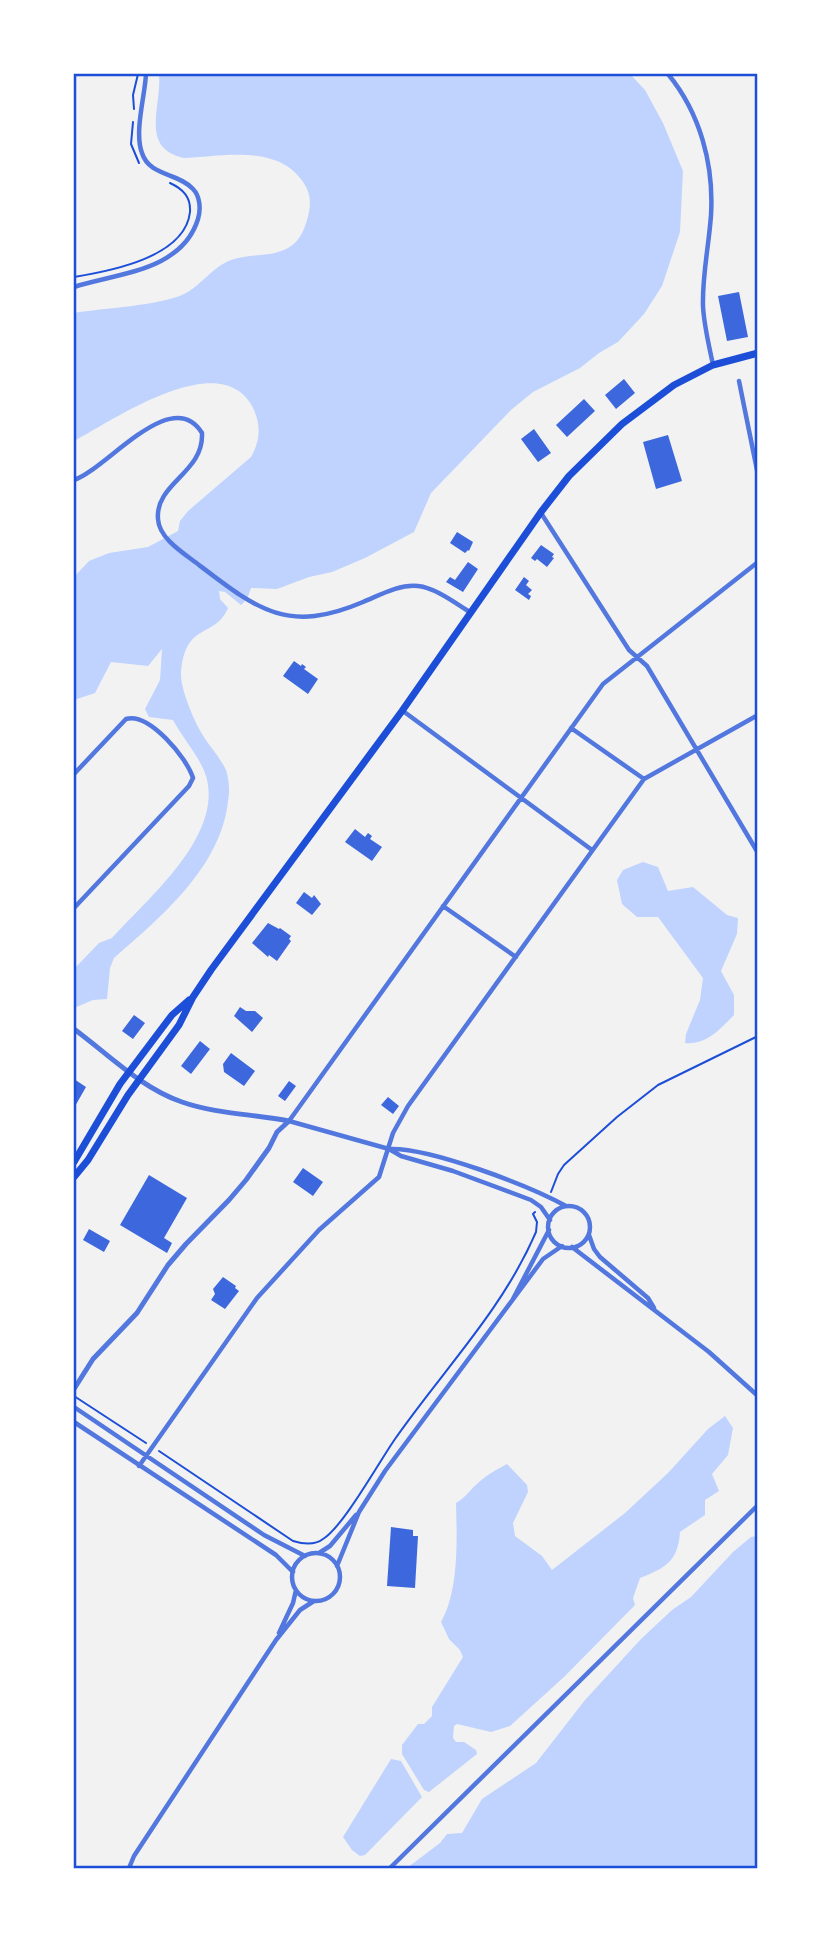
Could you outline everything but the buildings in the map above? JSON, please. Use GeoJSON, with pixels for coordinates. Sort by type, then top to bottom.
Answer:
{"type":"FeatureCollection","features":[{"type":"Feature","properties":{"kind":"main road"},"geometry":{"type":"LineString","coordinates":[[74,1177],[179,1026],[193,997],[402,711],[569,476],[622,424],[674,385],[713,365],[758,353]]}},
{"type":"Feature","properties":{"kind":"main road"},"geometry":{"type":"LineString","coordinates":[[74,1162],[92,1128],[129,1071],[172,1015],[193,997]]}},
{"type":"Feature","properties":{"kind":"street"},"geometry":{"type":"LineString","coordinates":[[74,287],[152,266],[177,252],[192,233],[200,216],[199,200],[193,189],[160,173],[142,156],[139,142],[146,74]]}},
{"type":"Feature","properties":{"kind":"street"},"geometry":{"type":"LineString","coordinates":[[667,74],[682,92],[696,118],[710,178],[711,213],[703,307],[713,365]]}},
{"type":"Feature","properties":{"kind":"street"},"geometry":{"type":"LineString","coordinates":[[739,381],[758,475]]}},
{"type":"Feature","properties":{"kind":"street"},"geometry":{"type":"LineString","coordinates":[[74,480],[102,464],[160,420],[177,417],[190,420],[202,433],[202,443],[195,461],[160,501],[158,523],[166,537],[192,560],[247,599],[265,610],[304,618],[333,613],[397,588],[420,586],[471,613]]}},
{"type":"Feature","properties":{"kind":"street"},"geometry":{"type":"LineString","coordinates":[[541,512],[629,650],[647,666],[758,853]]}},
{"type":"Feature","properties":{"kind":"street"},"geometry":{"type":"LineString","coordinates":[[74,1389],[93,1359],[137,1313],[168,1265],[246,1180],[277,1132],[289,1121],[603,684],[758,562]]}},
{"type":"Feature","properties":{"kind":"street"},"geometry":{"type":"LineString","coordinates":[[402,711],[592,850]]}},
{"type":"Feature","properties":{"kind":"street"},"geometry":{"type":"LineString","coordinates":[[139,1466],[257,1298],[319,1230],[379,1177],[393,1133],[408,1106],[644,779],[758,715]]}},
{"type":"Feature","properties":{"kind":"street"},"geometry":{"type":"LineString","coordinates":[[74,774],[126,719],[137,718],[168,741],[187,765],[193,778],[189,786],[74,908]]}},
{"type":"Feature","properties":{"kind":"street"},"geometry":{"type":"LineString","coordinates":[[571,728],[644,779]]}},
{"type":"Feature","properties":{"kind":"street"},"geometry":{"type":"LineString","coordinates":[[443,906],[516,957]]}},
{"type":"Feature","properties":{"kind":"street"},"geometry":{"type":"LineString","coordinates":[[74,1029],[129,1071],[179,1101],[199,1107],[289,1121],[388,1149],[401,1156],[531,1199],[550,1220]]}},
{"type":"Feature","properties":{"kind":"street"},"geometry":{"type":"LineString","coordinates":[[388,1149],[402,1148],[474,1169],[566,1206],[575,1207],[585,1213],[590,1223],[589,1234],[594,1249],[600,1257],[648,1298],[655,1309]]}},
{"type":"Feature","properties":{"kind":"street"},"geometry":{"type":"LineString","coordinates":[[511,1303],[549,1230],[550,1220],[556,1211],[566,1206]]}},
{"type":"Feature","properties":{"kind":"street"},"geometry":{"type":"LineString","coordinates":[[549,1230],[553,1240],[562,1246],[572,1247],[582,1243],[589,1234]]}},
{"type":"Feature","properties":{"kind":"street"},"geometry":{"type":"LineString","coordinates":[[276,1640],[293,1603],[296,1590],[293,1572],[297,1563],[305,1556],[319,1553],[330,1546],[359,1512],[400,1449],[543,1259],[562,1246]]}},
{"type":"Feature","properties":{"kind":"street"},"geometry":{"type":"LineString","coordinates":[[572,1247],[709,1352],[758,1396]]}},
{"type":"Feature","properties":{"kind":"street"},"geometry":{"type":"LineString","coordinates":[[74,1407],[283,1547],[305,1556]]}},
{"type":"Feature","properties":{"kind":"street"},"geometry":{"type":"LineString","coordinates":[[74,1422],[276,1555],[293,1572]]}},
{"type":"Feature","properties":{"kind":"street"},"geometry":{"type":"LineString","coordinates":[[390,1868],[758,1505]]}},
{"type":"Feature","properties":{"kind":"street"},"geometry":{"type":"LineString","coordinates":[[216,1517],[223,1507]]}},
{"type":"Feature","properties":{"kind":"street"},"geometry":{"type":"LineString","coordinates":[[337,1566],[359,1512]]}},
{"type":"Feature","properties":{"kind":"street"},"geometry":{"type":"LineString","coordinates":[[129,1868],[134,1856],[276,1640],[300,1610],[314,1601],[326,1599],[335,1591],[340,1579],[337,1566],[330,1558],[319,1553]]}},
{"type":"Feature","properties":{"kind":"street"},"geometry":{"type":"LineString","coordinates":[[296,1590],[314,1601]]}},
{"type":"Feature","properties":{"kind":"path"},"geometry":{"type":"LineString","coordinates":[[135,112],[133,95],[138,74]]}},
{"type":"Feature","properties":{"kind":"path"},"geometry":{"type":"LineString","coordinates":[[133,122],[131,144],[138,162],[144,167]]}},
{"type":"Feature","properties":{"kind":"path"},"geometry":{"type":"LineString","coordinates":[[74,277],[159,253],[180,237],[189,220],[189,200],[184,192],[167,182]]}},
{"type":"Feature","properties":{"kind":"path"},"geometry":{"type":"LineString","coordinates":[[564,1165],[617,1116],[658,1085],[758,1036]]}},
{"type":"Feature","properties":{"kind":"path"},"geometry":{"type":"LineString","coordinates":[[159,1452],[293,1541],[305,1544],[323,1540],[343,1517],[396,1437],[502,1297],[536,1232],[537,1222],[533,1214]]}},
{"type":"Feature","properties":{"kind":"path"},"geometry":{"type":"LineString","coordinates":[[74,1395],[147,1444]]}},
{"type":"Feature","properties":{"kind":"water"},"geometry":{"type":"Polygon","coordinates":[[[159,74],[630,74],[645,90],[663,123],[683,171],[680,232],[662,286],[644,314],[618,342],[580,368],[533,392],[511,410],[431,493],[414,532],[332,572],[277,589],[251,588],[247,599],[241,605],[225,592],[219,591],[220,599],[228,608],[216,624],[188,645],[181,679],[195,721],[227,774],[229,794],[223,825],[214,848],[186,889],[114,958],[110,968],[107,999],[93,1000],[74,1008],[74,969],[99,943],[112,938],[179,865],[204,821],[209,799],[203,769],[173,720],[149,717],[145,709],[160,680],[162,649],[148,666],[111,662],[95,693],[74,700],[74,577],[89,561],[109,553],[148,547],[178,531],[180,521],[188,511],[251,457],[259,432],[252,406],[236,389],[216,383],[191,385],[138,405],[74,441],[74,313],[173,298],[190,291],[218,267],[231,260],[281,251],[293,245],[300,237],[310,208],[309,193],[303,182],[292,170],[279,162],[248,155],[184,158],[170,153],[157,136],[159,74]]]}},
{"type":"Feature","properties":{"kind":"water"},"geometry":{"type":"Polygon","coordinates":[[[643,862],[658,867],[668,891],[693,887],[727,915],[738,918],[737,934],[721,971],[734,995],[734,1015],[706,1039],[685,1043],[700,1000],[703,978],[658,917],[637,917],[622,904],[617,880],[623,870],[643,862]]]}},
{"type":"Feature","properties":{"kind":"water"},"geometry":{"type":"Polygon","coordinates":[[[725,1416],[733,1428],[728,1455],[712,1474],[719,1491],[705,1500],[705,1515],[680,1532],[679,1542],[669,1562],[640,1578],[633,1598],[635,1605],[564,1677],[510,1726],[491,1732],[457,1724],[454,1726],[453,1738],[456,1742],[464,1742],[476,1750],[477,1754],[429,1792],[424,1790],[402,1754],[402,1745],[418,1724],[424,1724],[432,1716],[432,1707],[463,1657],[449,1639],[441,1622],[454,1580],[456,1503],[484,1478],[507,1464],[527,1485],[528,1492],[513,1523],[515,1536],[542,1556],[552,1570],[625,1513],[668,1473],[708,1429],[725,1416]]]}},
{"type":"Feature","properties":{"kind":"water"},"geometry":{"type":"Polygon","coordinates":[[[757,1536],[757,1868],[407,1868],[440,1843],[447,1834],[462,1833],[482,1799],[536,1763],[585,1700],[641,1639],[672,1610],[691,1597],[733,1552],[751,1537],[757,1536]]]}},
{"type":"Feature","properties":{"kind":"water"},"geometry":{"type":"Polygon","coordinates":[[[391,1759],[401,1761],[422,1797],[365,1855],[360,1856],[343,1837],[391,1759]]]}}]}
